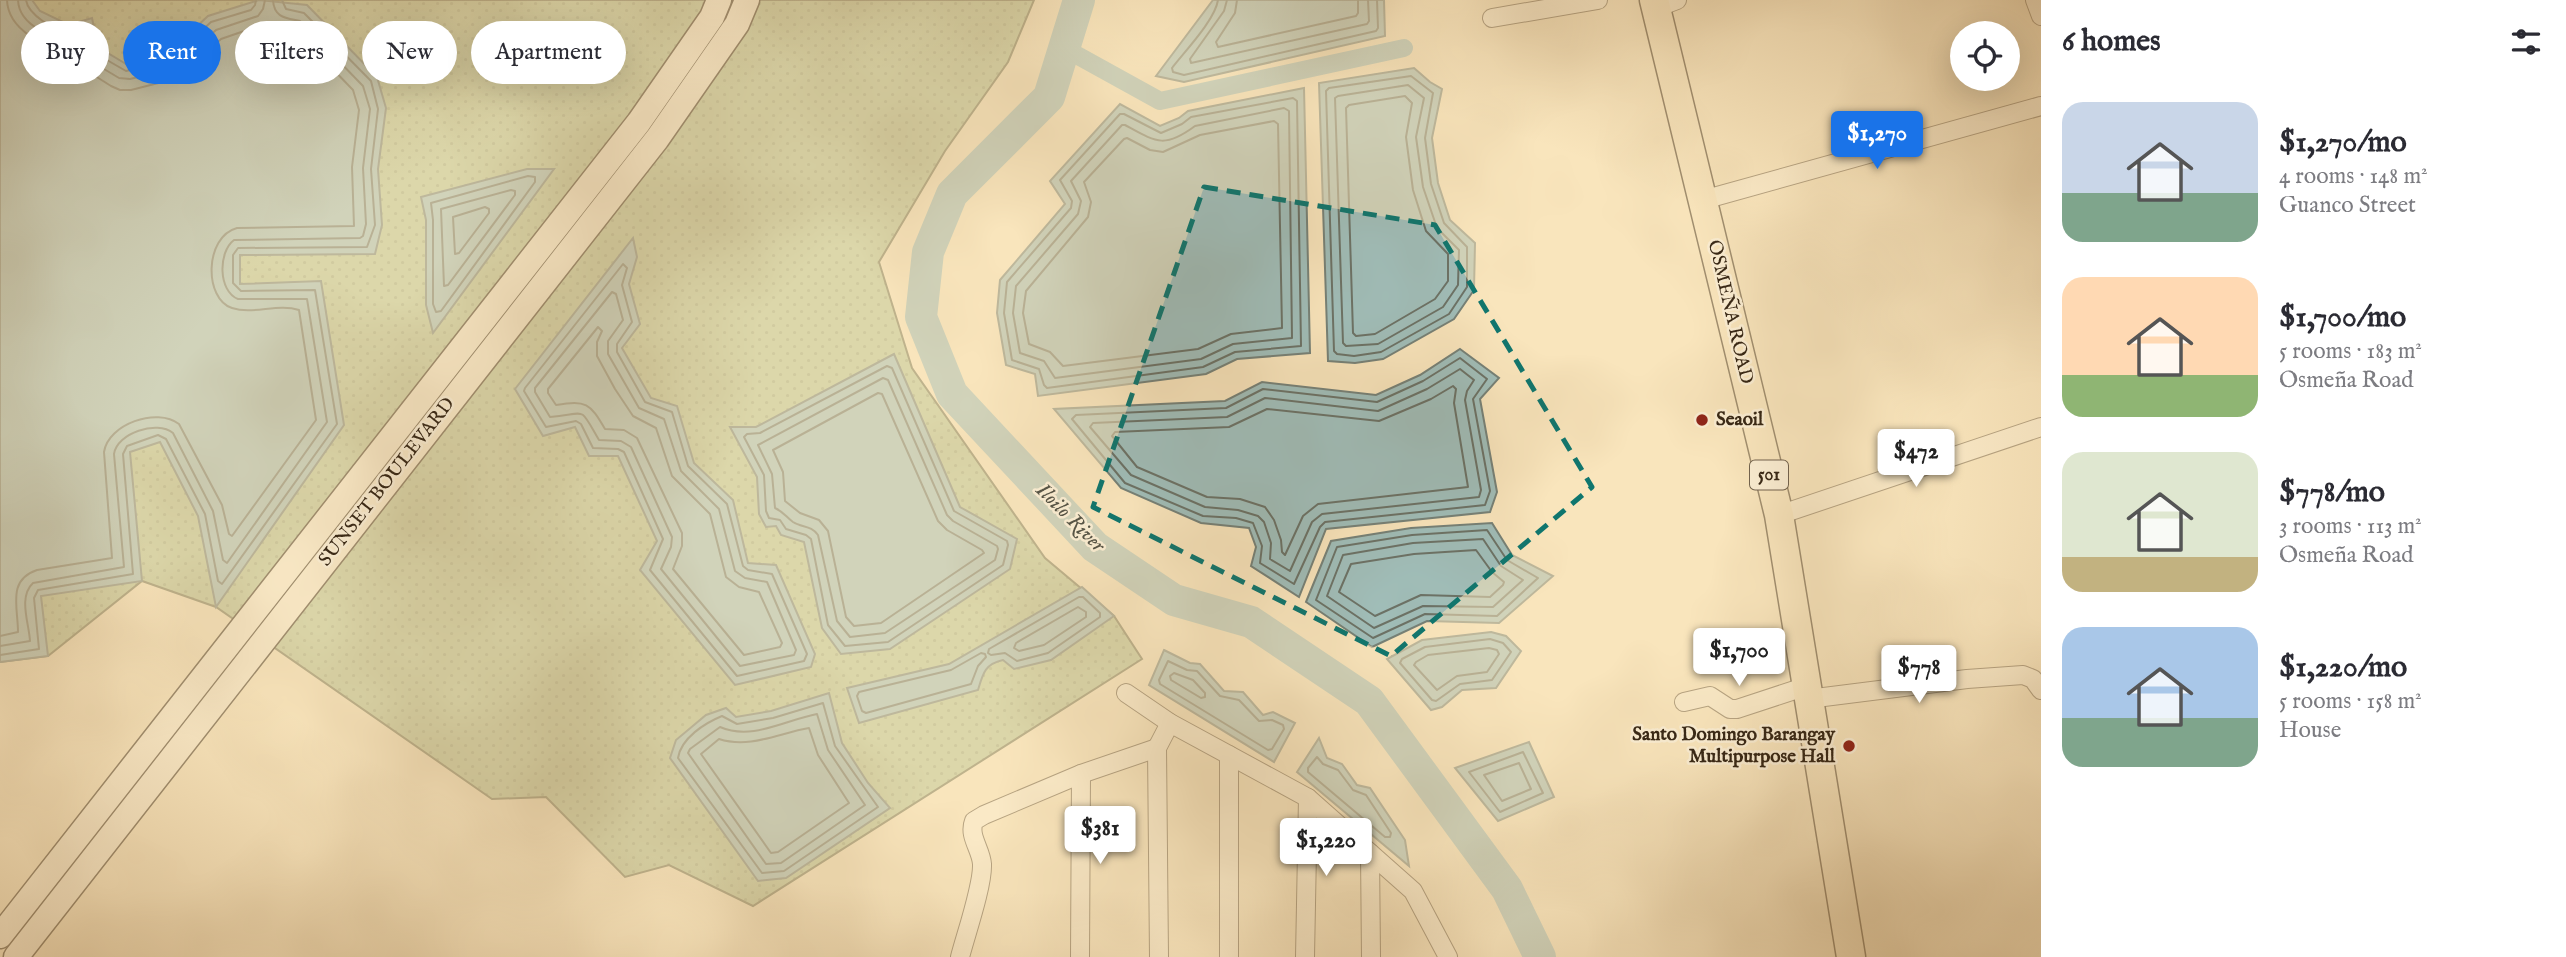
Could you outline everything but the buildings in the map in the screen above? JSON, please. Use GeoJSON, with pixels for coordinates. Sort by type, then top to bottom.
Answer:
{"type":"FeatureCollection","features":[{"type":"Feature","properties":{"kind":"main road","name":"SUNSET BOULEVARD"},"geometry":{"type":"LineString","coordinates":[[0,936],[639,122],[712,17],[719,0]]}},
{"type":"Feature","properties":{"kind":"main road","name":"SUNSET BOULEVARD"},"geometry":{"type":"LineString","coordinates":[[16,957],[657,139],[737,24],[747,0]]}},
{"type":"Feature","properties":{"kind":"main road","name":"OSMEÑA ROAD"},"geometry":{"type":"LineString","coordinates":[[1662,3],[1703,200],[1779,515],[1851,957]]}},
{"type":"Feature","properties":{"kind":"main road"},"geometry":{"type":"LineString","coordinates":[[598,173],[618,188]]}},
{"type":"Feature","properties":{"kind":"street"},"geometry":{"type":"LineString","coordinates":[[1492,18],[1598,0]]}},
{"type":"Feature","properties":{"kind":"street"},"geometry":{"type":"LineString","coordinates":[[2035,0],[2041,16]]}},
{"type":"Feature","properties":{"kind":"street"},"geometry":{"type":"LineString","coordinates":[[1703,200],[2041,106]]}},
{"type":"Feature","properties":{"kind":"street"},"geometry":{"type":"LineString","coordinates":[[1779,515],[2041,426]]}},
{"type":"Feature","properties":{"kind":"street"},"geometry":{"type":"LineString","coordinates":[[1684,702],[1710,696],[1730,709],[1737,709],[1807,692],[2023,675],[2034,680],[2041,690]]}},
{"type":"Feature","properties":{"kind":"street"},"geometry":{"type":"LineString","coordinates":[[1126,693],[1170,723],[1308,798],[1413,891],[1444,953]]}},
{"type":"Feature","properties":{"kind":"street"},"geometry":{"type":"LineString","coordinates":[[1159,957],[1157,748],[1170,723]]}},
{"type":"Feature","properties":{"kind":"street"},"geometry":{"type":"LineString","coordinates":[[960,957],[982,873],[979,848],[972,834],[974,821],[1081,774],[1157,748]]}},
{"type":"Feature","properties":{"kind":"street"},"geometry":{"type":"LineString","coordinates":[[1228,755],[1229,957]]}},
{"type":"Feature","properties":{"kind":"street"},"geometry":{"type":"LineString","coordinates":[[1080,957],[1081,774]]}},
{"type":"Feature","properties":{"kind":"street"},"geometry":{"type":"LineString","coordinates":[[1305,957],[1308,798]]}},
{"type":"Feature","properties":{"kind":"street"},"geometry":{"type":"LineString","coordinates":[[1370,853],[1371,957]]}},
{"type":"Feature","properties":{"kind":"highlighted area"},"geometry":{"type":"Polygon","coordinates":[[[1204,187],[1435,225],[1592,487],[1391,656],[1093,507],[1204,187]]]}},
{"type":"Feature","properties":{"kind":"green space"},"geometry":{"type":"Polygon","coordinates":[[[0,0],[1034,0],[1008,62],[945,151],[879,262],[912,368],[1045,558],[1114,616],[1142,659],[753,906],[669,865],[625,877],[546,797],[492,799],[216,607],[142,581],[48,656],[0,662],[0,0]]]}},
{"type":"Feature","properties":{"kind":"water"},"geometry":{"type":"Polygon","coordinates":[[[0,0],[32,0],[40,11],[61,21],[21,21],[21,84],[109,84],[109,54],[123,62],[123,84],[221,84],[221,21],[203,21],[208,16],[259,0],[307,5],[323,21],[235,21],[235,84],[348,84],[348,47],[362,62],[362,84],[379,84],[386,108],[378,169],[382,225],[375,254],[240,255],[240,284],[321,281],[344,425],[216,607],[198,516],[160,442],[130,452],[142,581],[41,596],[48,656],[0,662],[0,0]]]}},
{"type":"Feature","properties":{"kind":"water"},"geometry":{"type":"Polygon","coordinates":[[[1213,0],[1384,0],[1385,36],[1184,82],[1156,76],[1213,0]]]}},
{"type":"Feature","properties":{"kind":"water"},"geometry":{"type":"Polygon","coordinates":[[[1414,68],[1442,89],[1432,138],[1438,183],[1450,220],[1475,243],[1474,290],[1454,319],[1383,359],[1355,363],[1328,361],[1319,83],[1414,68]]]}},
{"type":"Feature","properties":{"kind":"water"},"geometry":{"type":"Polygon","coordinates":[[[1304,88],[1310,353],[1237,359],[1206,374],[1038,396],[1035,374],[1006,365],[997,313],[1000,280],[1065,204],[1050,181],[1120,104],[1160,126],[1188,111],[1304,88]]]}},
{"type":"Feature","properties":{"kind":"water"},"geometry":{"type":"Polygon","coordinates":[[[527,169],[554,169],[433,333],[426,305],[426,220],[421,197],[527,169]]]}},
{"type":"Feature","properties":{"kind":"water"},"geometry":{"type":"Polygon","coordinates":[[[633,238],[637,257],[629,284],[640,324],[622,348],[651,398],[677,406],[694,463],[733,500],[748,563],[776,565],[815,654],[811,667],[735,685],[640,570],[657,541],[618,456],[589,456],[575,427],[543,436],[515,389],[633,238]]]}},
{"type":"Feature","properties":{"kind":"water"},"geometry":{"type":"Polygon","coordinates":[[[1460,349],[1499,378],[1480,399],[1497,492],[1490,512],[1326,529],[1299,597],[1251,566],[1256,547],[1249,528],[1201,523],[1121,488],[1054,409],[1225,401],[1262,382],[1376,395],[1420,375],[1460,349]]]}},
{"type":"Feature","properties":{"kind":"water"},"geometry":{"type":"Polygon","coordinates":[[[894,354],[960,507],[1017,539],[1010,569],[890,649],[841,654],[822,628],[804,542],[781,535],[776,526],[766,527],[759,514],[757,477],[730,427],[756,427],[894,354]]]}},
{"type":"Feature","properties":{"kind":"water"},"geometry":{"type":"Polygon","coordinates":[[[1492,523],[1512,555],[1553,576],[1499,623],[1427,621],[1372,647],[1306,602],[1331,541],[1411,528],[1492,523]]]}},
{"type":"Feature","properties":{"kind":"water"},"geometry":{"type":"Polygon","coordinates":[[[1082,587],[1114,616],[1051,660],[1014,669],[1003,660],[992,664],[986,670],[978,690],[859,723],[847,688],[949,664],[1082,587]]]}},
{"type":"Feature","properties":{"kind":"water"},"geometry":{"type":"Polygon","coordinates":[[[1491,632],[1506,636],[1521,651],[1496,688],[1462,690],[1442,707],[1431,710],[1387,659],[1422,640],[1491,632]]]}},
{"type":"Feature","properties":{"kind":"water"},"geometry":{"type":"Polygon","coordinates":[[[1164,650],[1190,663],[1200,664],[1224,691],[1243,692],[1263,715],[1273,712],[1295,723],[1274,762],[1149,685],[1164,650]]]}},
{"type":"Feature","properties":{"kind":"water"},"geometry":{"type":"Polygon","coordinates":[[[829,693],[842,743],[868,783],[890,808],[786,878],[758,881],[670,758],[676,740],[706,715],[726,708],[736,717],[771,711],[829,693]]]}},
{"type":"Feature","properties":{"kind":"water"},"geometry":{"type":"Polygon","coordinates":[[[1319,738],[1327,758],[1342,764],[1357,785],[1370,788],[1405,840],[1409,866],[1297,772],[1319,738]]]}},
{"type":"Feature","properties":{"kind":"water"},"geometry":{"type":"Polygon","coordinates":[[[1529,742],[1554,797],[1498,821],[1455,768],[1529,742]]]}},
{"type":"Feature","properties":{"kind":"waterway","name":"Iloilo River"},"geometry":{"type":"LineString","coordinates":[[1079,0],[1049,97],[952,194],[928,252],[921,317],[952,394],[1095,547],[1174,600],[1251,622],[1369,701],[1507,889],[1540,957]]}},
{"type":"Feature","properties":{"kind":"waterway"},"geometry":{"type":"LineString","coordinates":[[1064,48],[1160,101],[1404,48]]}},
{"type":"Feature","properties":{"kind":"place","name":"Seaoil"},"geometry":{"type":"Point","coordinates":[1702,420]}},
{"type":"Feature","properties":{"kind":"place","name":"Santo Domingo Barangay Multipurpose Hall"},"geometry":{"type":"Point","coordinates":[1849,746]}}]}
